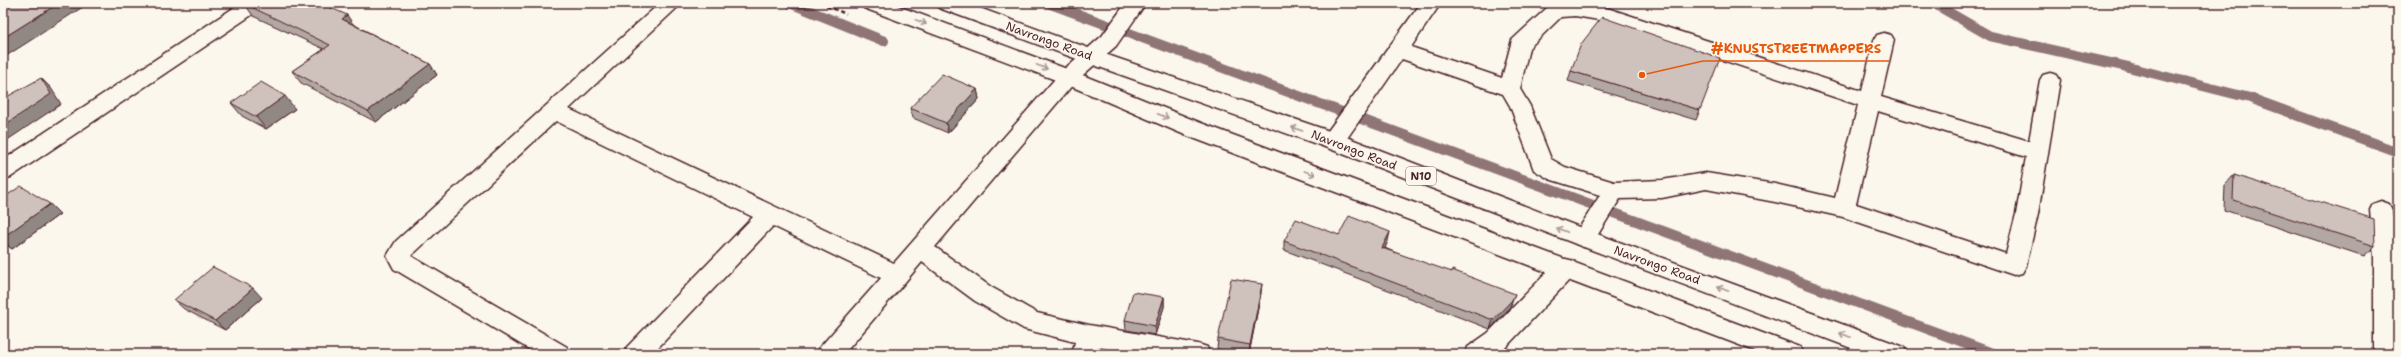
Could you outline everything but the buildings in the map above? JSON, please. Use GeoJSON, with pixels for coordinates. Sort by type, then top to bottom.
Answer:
{"type":"FeatureCollection","features":[{"type":"Feature","properties":{"kind":"main road"},"geometry":{"type":"LineString","coordinates":[[3,171],[255,3]]}},
{"type":"Feature","properties":{"kind":"main road"},"geometry":{"type":"LineString","coordinates":[[558,354],[402,262],[399,256],[404,247],[672,3]]}},
{"type":"Feature","properties":{"kind":"main road"},"geometry":{"type":"LineString","coordinates":[[871,3],[1068,77],[1193,129],[1566,268],[1791,354]]}},
{"type":"Feature","properties":{"kind":"main road","name":"Navrongo Road"},"geometry":{"type":"LineString","coordinates":[[946,3],[1092,57],[1333,142],[1894,354]]}},
{"type":"Feature","properties":{"kind":"main road"},"geometry":{"type":"LineString","coordinates":[[829,354],[1068,77],[1108,41],[1136,3]]}},
{"type":"Feature","properties":{"kind":"main road"},"geometry":{"type":"LineString","coordinates":[[1333,142],[1431,3]]}},
{"type":"Feature","properties":{"kind":"main road"},"geometry":{"type":"LineString","coordinates":[[1510,89],[1519,45],[1556,11],[1575,9],[1607,15],[1869,100],[2037,152]]}},
{"type":"Feature","properties":{"kind":"main road"},"geometry":{"type":"LineString","coordinates":[[1844,210],[1884,40]]}},
{"type":"Feature","properties":{"kind":"main road"},"geometry":{"type":"LineString","coordinates":[[1399,50],[1510,89],[1520,106],[1542,164],[1557,173],[1614,191],[1662,189],[1706,181],[1775,193],[1844,210],[2014,266],[2027,214],[2050,80]]}},
{"type":"Feature","properties":{"kind":"main road"},"geometry":{"type":"LineString","coordinates":[[553,111],[897,275]]}},
{"type":"Feature","properties":{"kind":"main road"},"geometry":{"type":"LineString","coordinates":[[1584,238],[1614,191]]}},
{"type":"Feature","properties":{"kind":"main road"},"geometry":{"type":"LineString","coordinates":[[2381,210],[2386,257],[2386,354]]}},
{"type":"Feature","properties":{"kind":"main road"},"geometry":{"type":"LineString","coordinates":[[636,354],[770,215]]}},
{"type":"Feature","properties":{"kind":"main road"},"geometry":{"type":"LineString","coordinates":[[920,248],[983,294],[1032,322],[1086,345],[1198,354]]}},
{"type":"Feature","properties":{"kind":"main road"},"geometry":{"type":"LineString","coordinates":[[1477,354],[1498,340],[1566,268]]}},
{"type":"Feature","properties":{"kind":"waterway"},"geometry":{"type":"LineString","coordinates":[[790,3],[884,41]]}},
{"type":"Feature","properties":{"kind":"waterway"},"geometry":{"type":"LineString","coordinates":[[1048,3],[1995,354]]}},
{"type":"Feature","properties":{"kind":"waterway"},"geometry":{"type":"LineString","coordinates":[[1933,3],[1990,36],[2128,67],[2250,98],[2398,152]]}},
{"type":"Feature","properties":{"kind":"place","name":"#KNUSTSTREETMAPPERS"},"geometry":{"type":"Point","coordinates":[1642,75]}}]}
